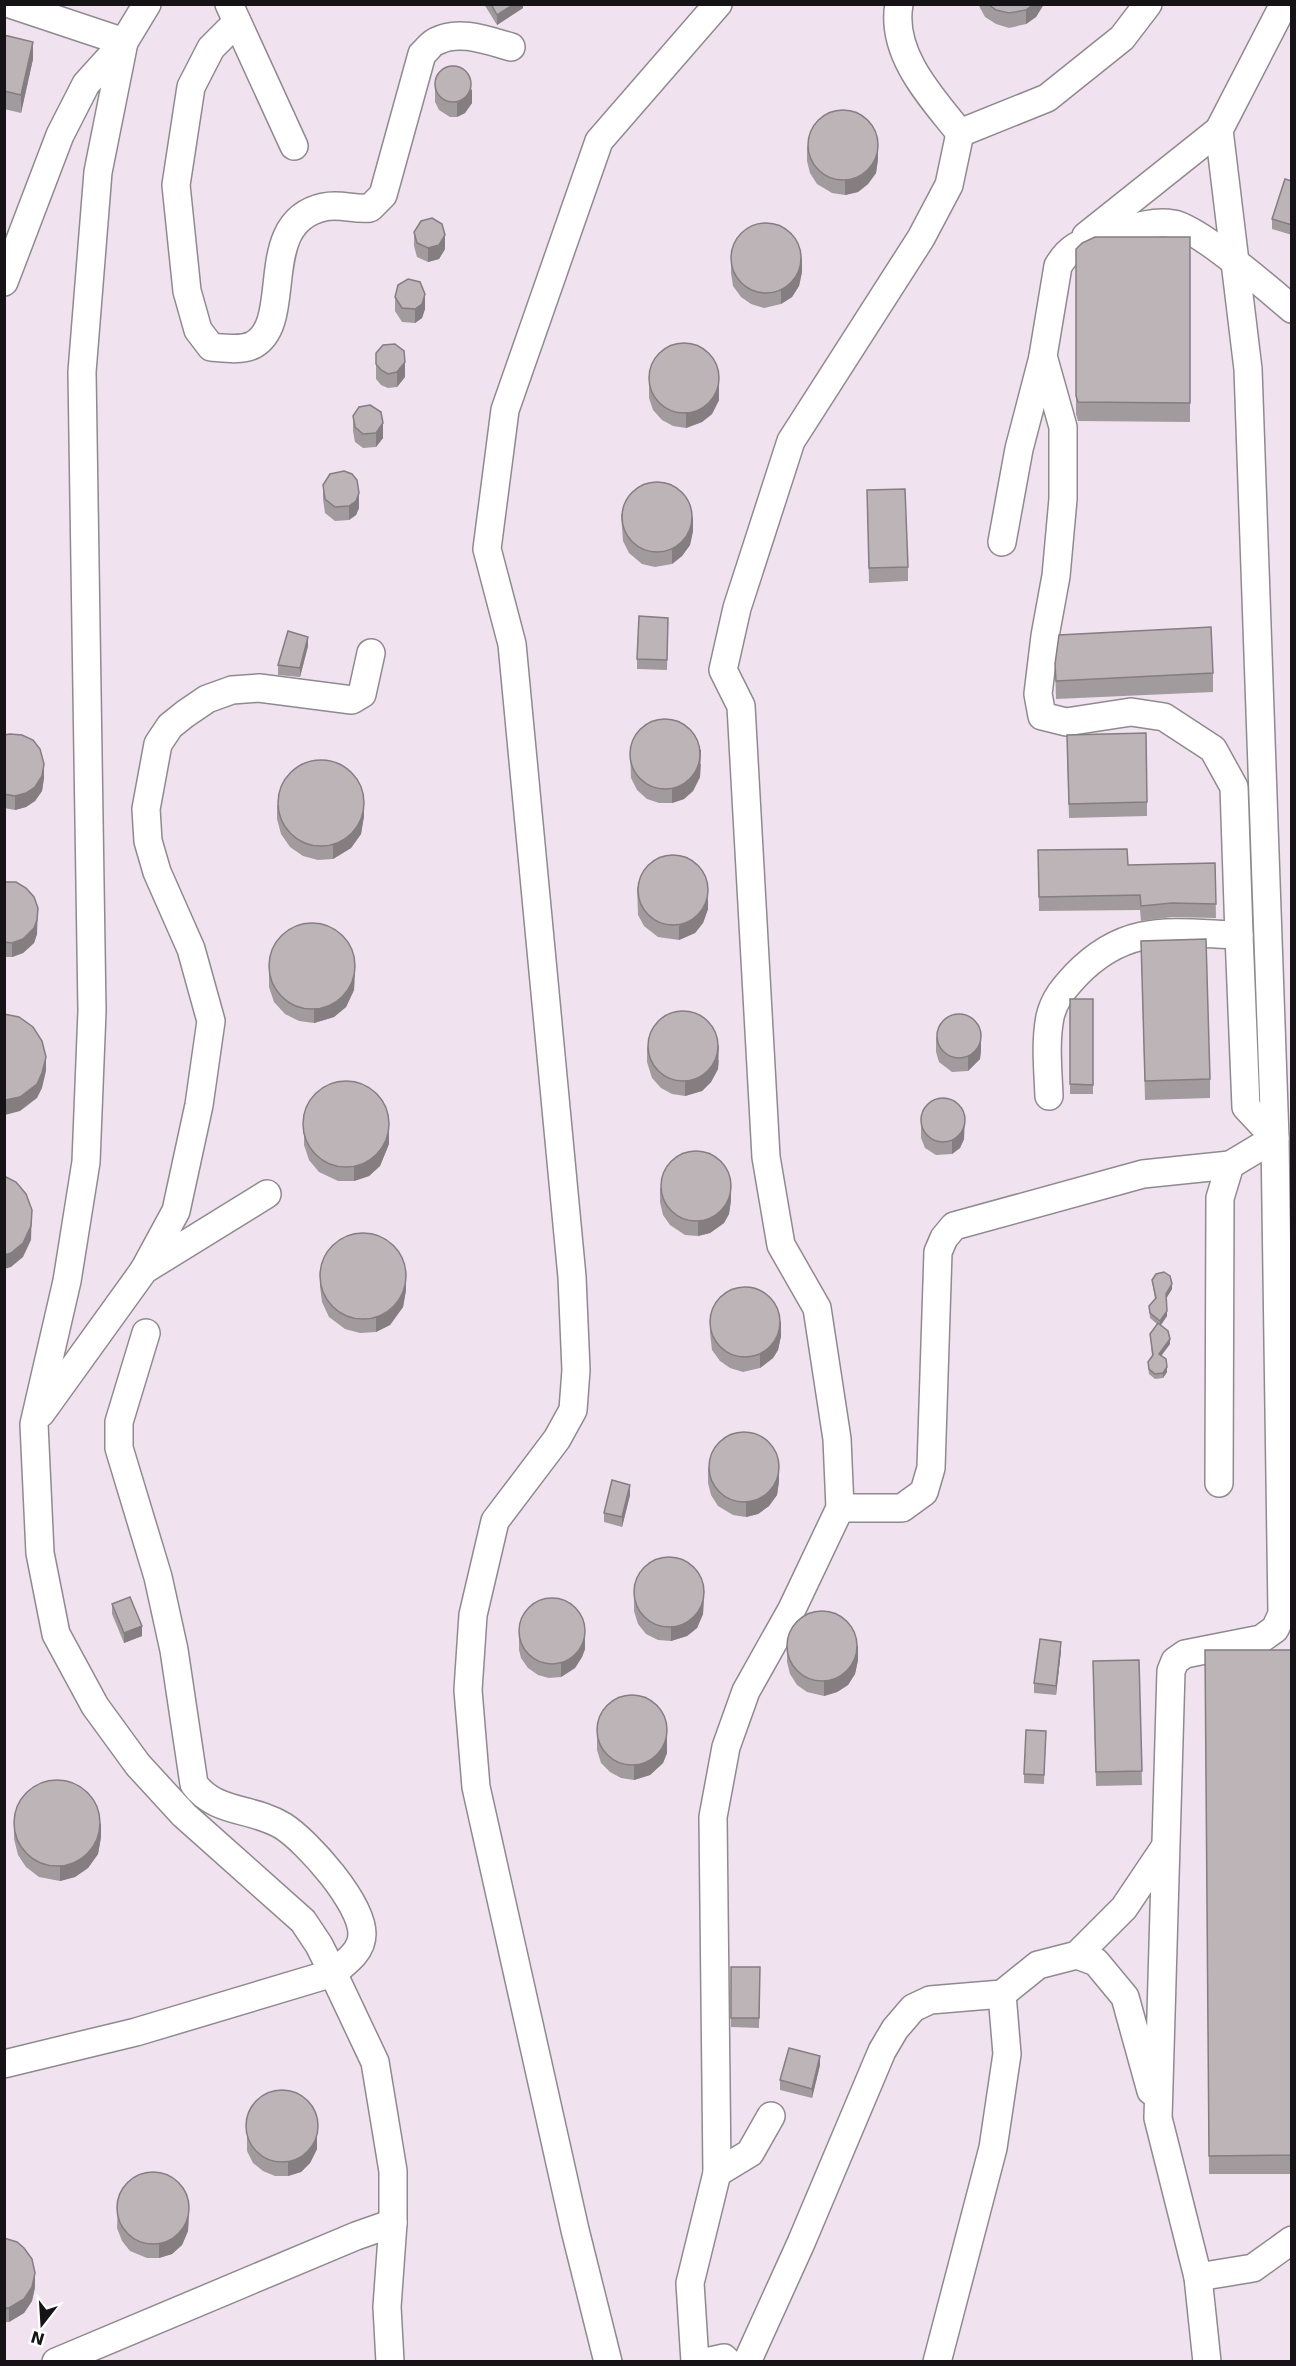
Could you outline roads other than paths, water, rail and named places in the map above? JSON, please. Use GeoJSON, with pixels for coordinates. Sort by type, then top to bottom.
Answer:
{"type":"FeatureCollection","features":[{"type":"Feature","properties":{"kind":"lane"},"geometry":{"type":"LineString","coordinates":[[9,4],[124,42]]}},
{"type":"Feature","properties":{"kind":"lane"},"geometry":{"type":"LineString","coordinates":[[4,282],[60,135],[86,84],[124,42],[147,4]]}},
{"type":"Feature","properties":{"kind":"lane"},"geometry":{"type":"LineString","coordinates":[[609,2361],[572,2218],[476,1787],[468,1690],[473,1615],[495,1521],[556,1440],[573,1410],[576,1370],[571,1265],[512,644],[487,549],[505,410],[599,141],[718,4]]}},
{"type":"Feature","properties":{"kind":"lane"},"geometry":{"type":"LineString","coordinates":[[898,4],[896,24],[906,55],[922,85],[960,133]]}},
{"type":"Feature","properties":{"kind":"lane"},"geometry":{"type":"LineString","coordinates":[[960,133],[1047,98],[1122,38],[1148,4]]}},
{"type":"Feature","properties":{"kind":"lane"},"geometry":{"type":"LineString","coordinates":[[1002,542],[1019,449],[1043,356],[1058,266],[1075,245],[1219,130],[1284,4]]}},
{"type":"Feature","properties":{"kind":"lane"},"geometry":{"type":"LineString","coordinates":[[233,13],[211,48],[191,87],[176,185],[187,291],[198,330],[212,347],[231,349],[252,345],[265,333],[276,304],[280,252],[291,230],[305,215],[323,207],[340,205],[361,209],[370,208],[383,195],[423,54],[436,41],[451,36],[476,37],[511,47]]}},
{"type":"Feature","properties":{"kind":"lane"},"geometry":{"type":"LineString","coordinates":[[233,13],[294,146]]}},
{"type":"Feature","properties":{"kind":"lane"},"geometry":{"type":"LineString","coordinates":[[124,42],[98,172],[82,372],[92,1011],[86,1162],[67,1281],[34,1424],[40,1553],[56,1634],[95,1706],[138,1765],[184,1815],[303,1921],[319,1945],[375,2062],[393,2171],[393,2223],[387,2307],[390,2361]]}},
{"type":"Feature","properties":{"kind":"lane"},"geometry":{"type":"LineString","coordinates":[[1158,2118],[1170,1671],[1174,1662],[1185,1654],[1261,1639],[1287,1621],[1275,1138],[1248,369],[1219,130]]}},
{"type":"Feature","properties":{"kind":"lane"},"geometry":{"type":"LineString","coordinates":[[695,2361],[690,2283],[717,2173],[713,1817],[726,1747],[746,1691],[792,1609],[840,1508],[837,1439],[817,1308],[781,1245],[766,1157],[741,706],[723,670],[737,608],[790,441],[921,238],[949,185],[960,133]]}},
{"type":"Feature","properties":{"kind":"lane"},"geometry":{"type":"LineString","coordinates":[[1075,245],[1143,225],[1175,224],[1206,240],[1263,283],[1292,309]]}},
{"type":"Feature","properties":{"kind":"lane"},"geometry":{"type":"LineString","coordinates":[[1043,356],[1063,427],[1063,499],[1056,576],[1045,636],[1038,694],[1042,716],[1066,722],[1131,712],[1164,717],[1213,749],[1234,787],[1246,1107],[1275,1138]]}},
{"type":"Feature","properties":{"kind":"lane"},"geometry":{"type":"LineString","coordinates":[[34,1424],[144,1270],[176,1211],[199,1105],[211,1021],[191,949],[158,872],[148,841],[146,809],[158,744],[170,726],[185,714],[207,699],[232,690],[259,688],[352,700],[362,694],[371,653]]}},
{"type":"Feature","properties":{"kind":"lane"},"geometry":{"type":"LineString","coordinates":[[1049,1095],[1050,1018],[1057,997],[1094,957],[1118,942],[1158,932],[1239,935]]}},
{"type":"Feature","properties":{"kind":"lane"},"geometry":{"type":"LineString","coordinates":[[840,1508],[902,1508],[924,1492],[931,1468],[938,1252],[944,1238],[954,1226],[1143,1174],[1230,1165],[1275,1138]]}},
{"type":"Feature","properties":{"kind":"lane"},"geometry":{"type":"LineString","coordinates":[[1219,1483],[1220,1198],[1230,1165]]}},
{"type":"Feature","properties":{"kind":"lane"},"geometry":{"type":"LineString","coordinates":[[144,1270],[267,1194]]}},
{"type":"Feature","properties":{"kind":"lane"},"geometry":{"type":"LineString","coordinates":[[4,2064],[136,2032],[333,1973],[357,1952],[362,1935],[356,1912],[323,1860],[283,1826],[253,1813],[214,1803],[203,1796],[194,1784],[174,1650],[158,1577],[119,1448],[119,1422],[146,1333]]}},
{"type":"Feature","properties":{"kind":"lane"},"geometry":{"type":"LineString","coordinates":[[747,2361],[801,2242],[882,2051],[895,2029],[913,2008],[930,2000],[1002,1994],[1038,1965],[1077,1955],[1124,1908],[1165,1847]]}},
{"type":"Feature","properties":{"kind":"lane"},"geometry":{"type":"LineString","coordinates":[[1077,1955],[1096,1962],[1125,1997],[1198,2277],[1208,2361]]}},
{"type":"Feature","properties":{"kind":"lane"},"geometry":{"type":"LineString","coordinates":[[937,2361],[993,2148],[1007,2054],[1002,1994]]}},
{"type":"Feature","properties":{"kind":"lane"},"geometry":{"type":"LineString","coordinates":[[717,2173],[750,2153],[771,2116]]}},
{"type":"Feature","properties":{"kind":"lane"},"geometry":{"type":"LineString","coordinates":[[56,2361],[356,2236],[393,2223]]}},
{"type":"Feature","properties":{"kind":"lane"},"geometry":{"type":"LineString","coordinates":[[1198,2277],[1253,2268],[1292,2240]]}},
{"type":"Feature","properties":{"kind":"lane"},"geometry":{"type":"LineString","coordinates":[[706,2361],[724,2358],[728,2361]]}}]}
